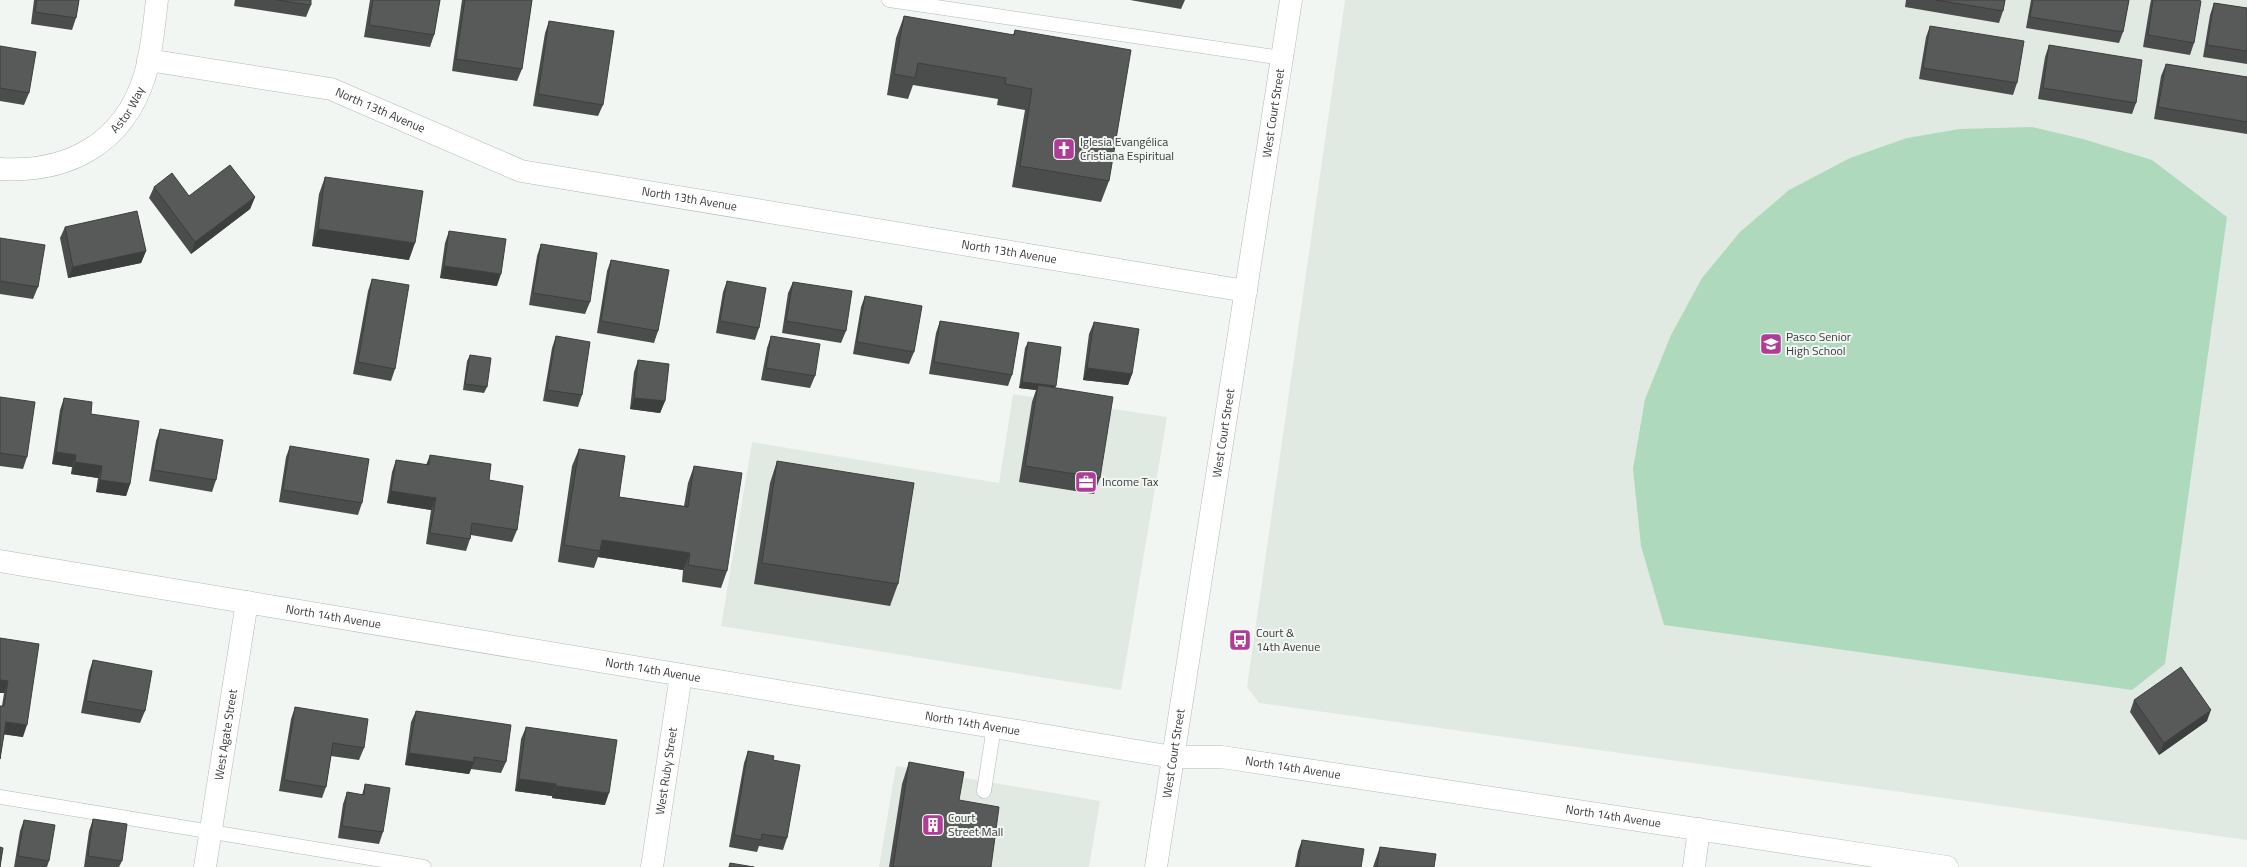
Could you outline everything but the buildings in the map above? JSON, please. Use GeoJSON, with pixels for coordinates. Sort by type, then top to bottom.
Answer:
{"type":"FeatureCollection","features":[{"type":"Feature","properties":{"kind":"street","name":"Astor Way"},"geometry":{"type":"LineString","coordinates":[[0,169],[34,169],[52,166],[78,157],[101,142],[120,123],[135,100],[148,60],[158,0]]}},
{"type":"Feature","properties":{"kind":"street","name":"West Court Street"},"geometry":{"type":"LineString","coordinates":[[1156,867],[1291,0]]}},
{"type":"Feature","properties":{"kind":"street","name":"North 13th Avenue"},"geometry":{"type":"LineString","coordinates":[[148,60],[331,89],[521,171],[1246,291]]}},
{"type":"Feature","properties":{"kind":"street","name":"North 14th Avenue"},"geometry":{"type":"LineString","coordinates":[[0,561],[1173,757],[1222,757],[1947,867]]}},
{"type":"Feature","properties":{"kind":"street","name":"West Agate Street"},"geometry":{"type":"LineString","coordinates":[[205,867],[247,602]]}},
{"type":"Feature","properties":{"kind":"street","name":"West Ruby Street"},"geometry":{"type":"LineString","coordinates":[[652,867],[681,675]]}},
{"type":"Feature","properties":{"kind":"street"},"geometry":{"type":"LineString","coordinates":[[1694,867],[1699,829]]}},
{"type":"Feature","properties":{"kind":"lane"},"geometry":{"type":"LineString","coordinates":[[889,0],[1282,58]]}},
{"type":"Feature","properties":{"kind":"lane"},"geometry":{"type":"LineString","coordinates":[[984,791],[994,727]]}},
{"type":"Feature","properties":{"kind":"lane"},"geometry":{"type":"LineString","coordinates":[[0,797],[424,867]]}},
{"type":"Feature","properties":{"kind":"shaded area","name":"Pasco Senior High School"},"geometry":{"type":"Polygon","coordinates":[[[1345,0],[2247,0],[2247,840],[1259,703],[1247,687],[1345,0]]]}},
{"type":"Feature","properties":{"kind":"shaded area"},"geometry":{"type":"Polygon","coordinates":[[[1013,394],[1167,417],[1121,690],[721,626],[752,442],[999,483],[1013,394]]]}},
{"type":"Feature","properties":{"kind":"shaded area"},"geometry":{"type":"Polygon","coordinates":[[[896,766],[1100,801],[1089,867],[879,867],[896,766]]]}},
{"type":"Feature","properties":{"kind":"green space"},"geometry":{"type":"Polygon","coordinates":[[[2032,127],[2083,139],[2152,160],[2227,217],[2165,664],[2132,690],[1664,625],[1641,546],[1633,469],[1645,399],[1671,335],[1702,278],[1740,232],[1789,190],[1850,158],[1907,138],[1960,129],[2032,127]]]}},
{"type":"Feature","properties":{"kind":"place","name":"Iglesia Evangélica Cristiana Espiritual"},"geometry":{"type":"Point","coordinates":[1064,149]}},
{"type":"Feature","properties":{"kind":"place","name":"Pasco Senior High School"},"geometry":{"type":"Point","coordinates":[1771,344]}},
{"type":"Feature","properties":{"kind":"place","name":"Income Tax"},"geometry":{"type":"Point","coordinates":[1086,482]}},
{"type":"Feature","properties":{"kind":"place","name":"Court & 14th Avenue"},"geometry":{"type":"Point","coordinates":[1240,640]}},
{"type":"Feature","properties":{"kind":"place","name":"Court Street Mall"},"geometry":{"type":"Point","coordinates":[933,825]}}]}
